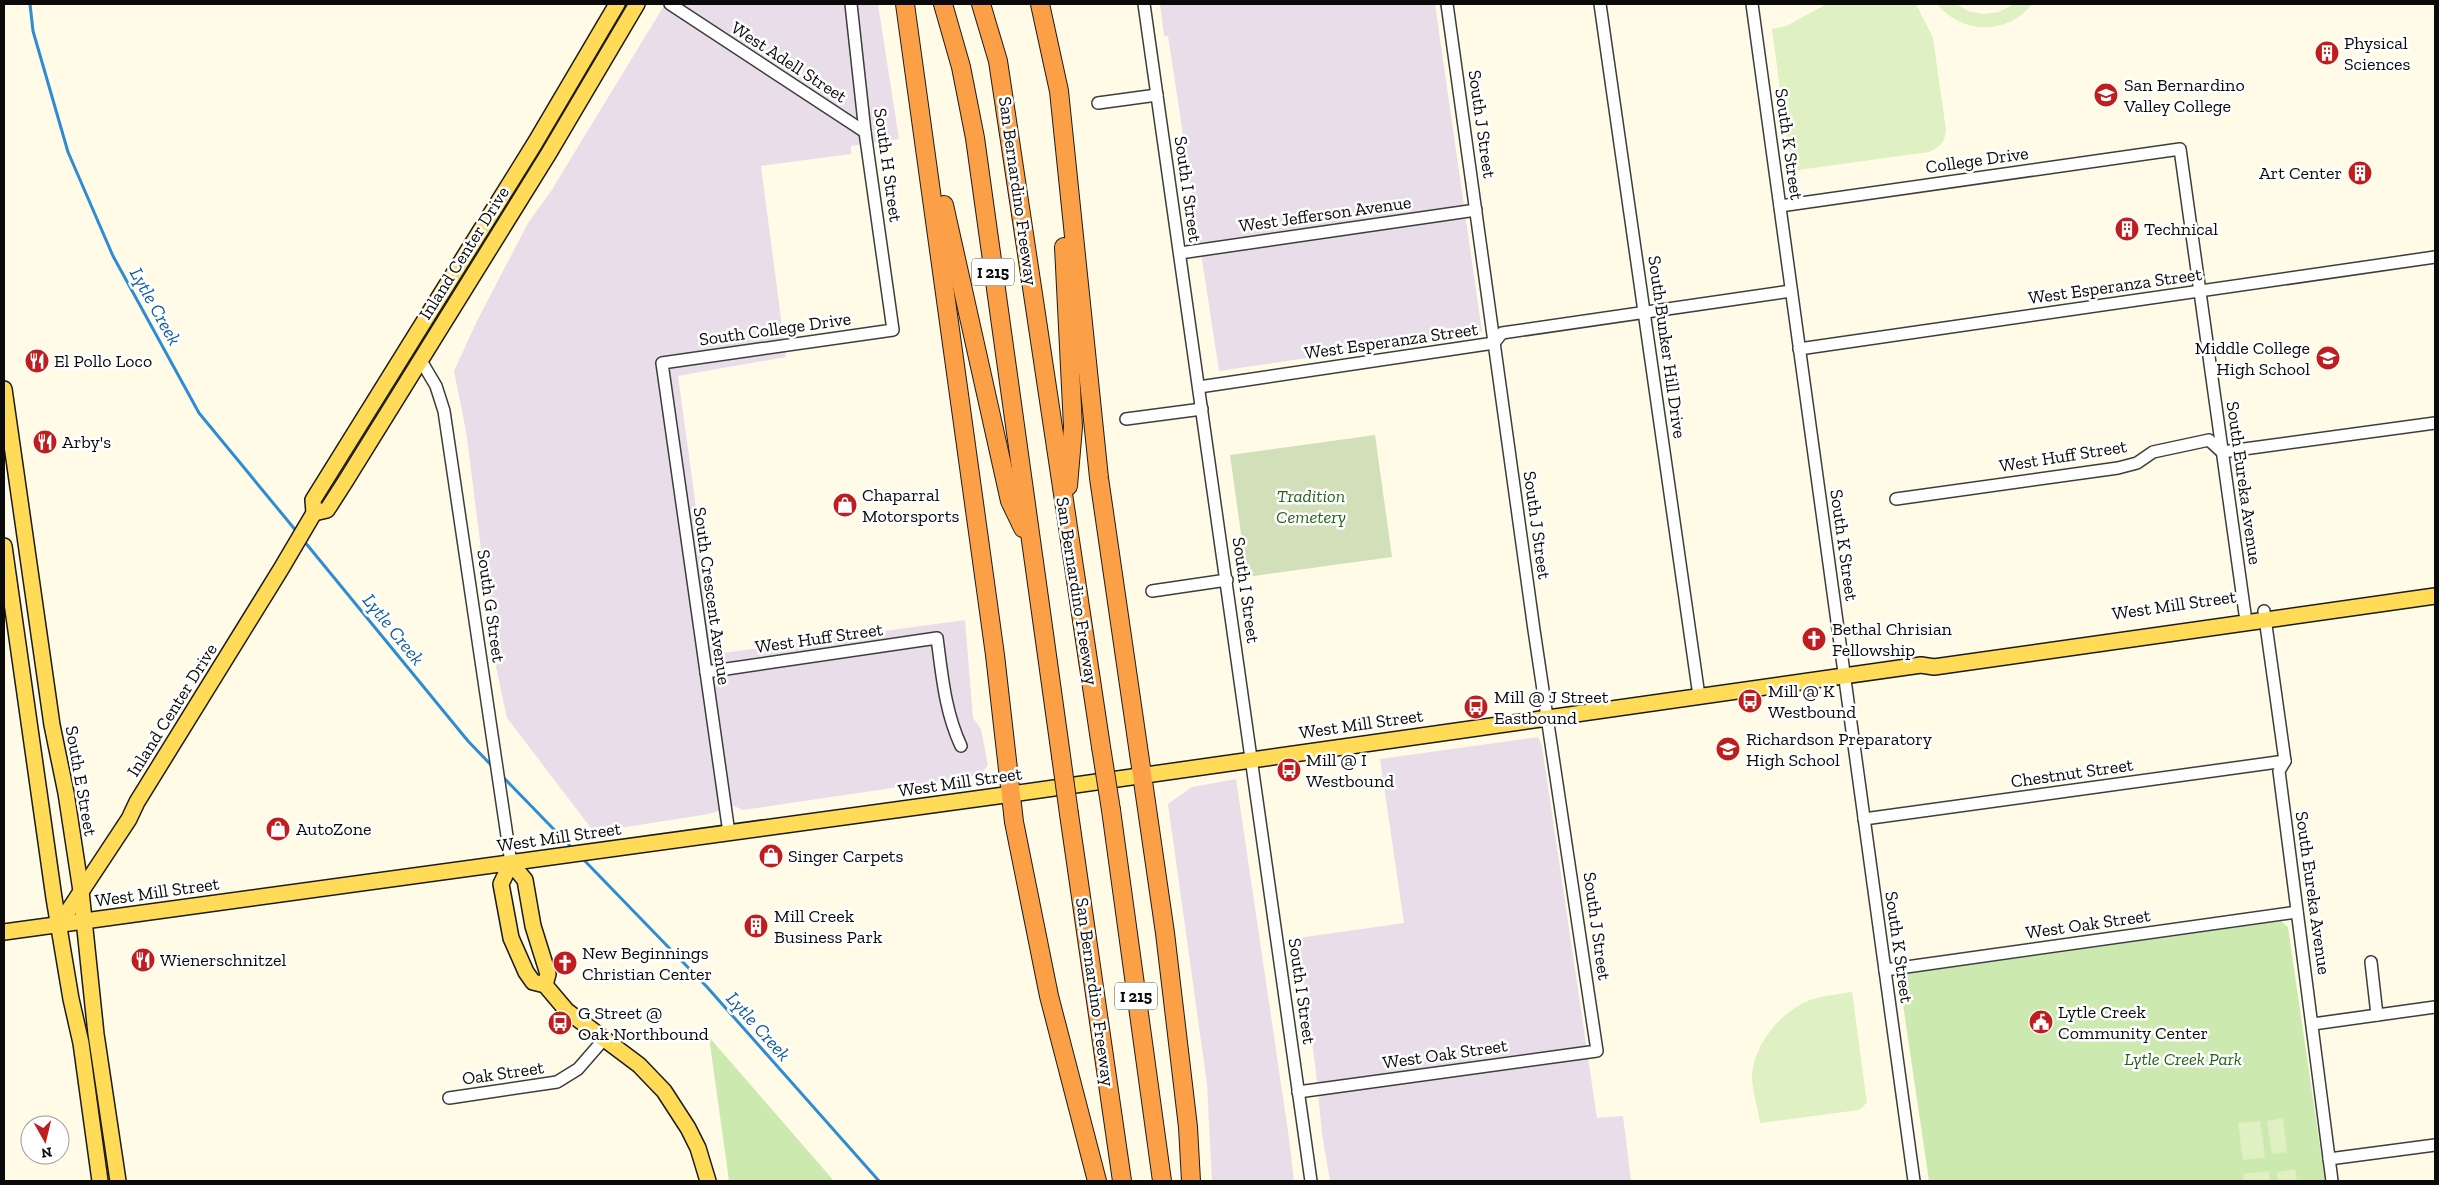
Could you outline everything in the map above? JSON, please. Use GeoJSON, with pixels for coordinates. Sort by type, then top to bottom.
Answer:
{"type":"FeatureCollection","features":[{"type":"Feature","properties":{"kind":"highway","name":"San Bernardino Freeway"},"geometry":{"type":"LineString","coordinates":[[943,4],[961,66],[975,138],[1030,543],[1122,1181]]}},
{"type":"Feature","properties":{"kind":"highway","name":"San Bernardino Freeway"},"geometry":{"type":"LineString","coordinates":[[981,4],[998,61],[1065,516],[1111,810],[1162,1181]]}},
{"type":"Feature","properties":{"kind":"highway"},"geometry":{"type":"LineString","coordinates":[[1032,4],[1051,100],[1057,153],[1066,278],[1073,427],[1065,516]]}},
{"type":"Feature","properties":{"kind":"highway"},"geometry":{"type":"LineString","coordinates":[[1040,4],[1059,91],[1099,478],[1114,593],[1143,774],[1165,933],[1188,1128],[1191,1181]]}},
{"type":"Feature","properties":{"kind":"highway"},"geometry":{"type":"LineString","coordinates":[[906,9],[916,37],[943,200],[1010,500],[1030,543]]}},
{"type":"Feature","properties":{"kind":"highway"},"geometry":{"type":"LineString","coordinates":[[906,9],[1012,794],[1014,822],[1045,978],[1097,1181]]}},
{"type":"Feature","properties":{"kind":"main road","name":"Inland Center Drive"},"geometry":{"type":"LineString","coordinates":[[60,925],[129,819],[137,802],[281,570],[314,513],[313,500],[402,354],[521,166],[617,4]]}},
{"type":"Feature","properties":{"kind":"main road","name":"Inland Center Drive"},"geometry":{"type":"LineString","coordinates":[[314,513],[327,510],[549,153],[636,4]]}},
{"type":"Feature","properties":{"kind":"main road","name":"South E Street"},"geometry":{"type":"LineString","coordinates":[[4,389],[52,725],[66,793],[81,891],[96,1034],[118,1181]]}},
{"type":"Feature","properties":{"kind":"main road"},"geometry":{"type":"LineString","coordinates":[[4,546],[71,999],[82,1043],[100,1181]]}},
{"type":"Feature","properties":{"kind":"main road","name":"West Mill Street"},"geometry":{"type":"LineString","coordinates":[[4,932],[1012,794],[1252,758],[1920,665],[1934,667],[2265,616],[2435,586]]}},
{"type":"Feature","properties":{"kind":"main road","name":"West Mill Street"},"geometry":{"type":"LineString","coordinates":[[1920,665],[1932,657],[2245,614],[2265,616],[2435,596]]}},
{"type":"Feature","properties":{"kind":"main road"},"geometry":{"type":"LineString","coordinates":[[511,863],[501,884],[511,938],[526,972],[533,982],[545,986],[566,1011],[639,1065],[664,1091],[696,1143],[708,1181]]}},
{"type":"Feature","properties":{"kind":"main road","name":"South G Street"},"geometry":{"type":"LineString","coordinates":[[511,863],[525,880],[533,926],[548,974],[545,986]]}},
{"type":"Feature","properties":{"kind":"street","name":"West Adell Street"},"geometry":{"type":"LineString","coordinates":[[670,4],[866,132]]}},
{"type":"Feature","properties":{"kind":"street","name":"South H Street"},"geometry":{"type":"LineString","coordinates":[[851,4],[893,330]]}},
{"type":"Feature","properties":{"kind":"street","name":"South I Street"},"geometry":{"type":"LineString","coordinates":[[1144,4],[1311,1181]]}},
{"type":"Feature","properties":{"kind":"street","name":"South J Street"},"geometry":{"type":"LineString","coordinates":[[1447,4],[1494,343],[1597,1051]]}},
{"type":"Feature","properties":{"kind":"street","name":"South Bunker Hill Drive"},"geometry":{"type":"LineString","coordinates":[[1600,4],[1699,696]]}},
{"type":"Feature","properties":{"kind":"street","name":"South K Street"},"geometry":{"type":"LineString","coordinates":[[1752,4],[1914,1181]]}},
{"type":"Feature","properties":{"kind":"street"},"geometry":{"type":"LineString","coordinates":[[1098,103],[1158,95]]}},
{"type":"Feature","properties":{"kind":"street","name":"College Drive"},"geometry":{"type":"LineString","coordinates":[[1780,206],[2180,149]]}},
{"type":"Feature","properties":{"kind":"street","name":"South Eureka Avenue"},"geometry":{"type":"LineString","coordinates":[[2180,149],[2245,614]]}},
{"type":"Feature","properties":{"kind":"street","name":"West Jefferson Avenue"},"geometry":{"type":"LineString","coordinates":[[1180,253],[1476,210]]}},
{"type":"Feature","properties":{"kind":"street","name":"West Esperanza Street"},"geometry":{"type":"LineString","coordinates":[[1799,349],[2435,257]]}},
{"type":"Feature","properties":{"kind":"street","name":"West Esperanza Street"},"geometry":{"type":"LineString","coordinates":[[1199,387],[1494,343],[1502,333],[1791,291]]}},
{"type":"Feature","properties":{"kind":"street","name":"South College Drive"},"geometry":{"type":"LineString","coordinates":[[662,363],[893,330]]}},
{"type":"Feature","properties":{"kind":"street","name":"South G Street"},"geometry":{"type":"LineString","coordinates":[[420,359],[436,386],[444,411],[511,863]]}},
{"type":"Feature","properties":{"kind":"street","name":"South Crescent Avenue"},"geometry":{"type":"LineString","coordinates":[[662,363],[729,833]]}},
{"type":"Feature","properties":{"kind":"street"},"geometry":{"type":"LineString","coordinates":[[1126,419],[1202,409]]}},
{"type":"Feature","properties":{"kind":"street"},"geometry":{"type":"LineString","coordinates":[[2222,452],[2435,423]]}},
{"type":"Feature","properties":{"kind":"street","name":"West Huff Street"},"geometry":{"type":"LineString","coordinates":[[1896,499],[2118,468],[2137,463],[2154,452],[2192,442],[2209,440],[2222,452]]}},
{"type":"Feature","properties":{"kind":"street"},"geometry":{"type":"LineString","coordinates":[[1152,591],[1227,580]]}},
{"type":"Feature","properties":{"kind":"street","name":"South Eureka Avenue"},"geometry":{"type":"LineString","coordinates":[[2265,616],[2285,761],[2279,771],[2332,1181]]}},
{"type":"Feature","properties":{"kind":"street","name":"West Huff Street"},"geometry":{"type":"LineString","coordinates":[[706,672],[937,638],[947,708],[952,729],[960,746]]}},
{"type":"Feature","properties":{"kind":"street","name":"Chestnut Street"},"geometry":{"type":"LineString","coordinates":[[1864,820],[2285,761]]}},
{"type":"Feature","properties":{"kind":"street","name":"West Oak Street"},"geometry":{"type":"LineString","coordinates":[[1885,970],[2296,912]]}},
{"type":"Feature","properties":{"kind":"street"},"geometry":{"type":"LineString","coordinates":[[2371,962],[2377,1015]]}},
{"type":"Feature","properties":{"kind":"street"},"geometry":{"type":"LineString","coordinates":[[2313,1024],[2435,1007]]}},
{"type":"Feature","properties":{"kind":"street","name":"Oak Street"},"geometry":{"type":"LineString","coordinates":[[449,1098],[557,1082],[578,1069],[605,1038]]}},
{"type":"Feature","properties":{"kind":"street","name":"West Oak Street"},"geometry":{"type":"LineString","coordinates":[[1298,1092],[1597,1051]]}},
{"type":"Feature","properties":{"kind":"street"},"geometry":{"type":"LineString","coordinates":[[2329,1159],[2435,1145]]}},
{"type":"Feature","properties":{"kind":"shaded area"},"geometry":{"type":"Polygon","coordinates":[[[665,4],[878,4],[899,139],[851,146],[851,154],[761,166],[786,357],[678,376],[716,654],[965,620],[973,718],[981,729],[988,765],[980,775],[743,810],[734,806],[709,814],[594,832],[507,718],[496,667],[466,431],[454,371],[477,321],[528,223],[551,191],[665,4]]]}},
{"type":"Feature","properties":{"kind":"shaded area"},"geometry":{"type":"Polygon","coordinates":[[[1160,4],[1435,4],[1482,332],[1219,371],[1168,36],[1164,36],[1160,4]]]}},
{"type":"Feature","properties":{"kind":"shaded area"},"geometry":{"type":"Polygon","coordinates":[[[1538,737],[1542,746],[1597,1118],[1623,1116],[1631,1181],[1330,1181],[1322,1134],[1316,1072],[1298,938],[1404,923],[1380,759],[1538,737]]]}},
{"type":"Feature","properties":{"kind":"shaded area"},"geometry":{"type":"Polygon","coordinates":[[[1236,779],[1294,1181],[1212,1181],[1207,1084],[1168,804],[1192,787],[1236,779]]]}},
{"type":"Feature","properties":{"kind":"green space"},"geometry":{"type":"Polygon","coordinates":[[[1827,4],[1916,4],[1933,38],[1946,130],[1943,141],[1939,146],[1929,152],[1791,171],[1772,29],[1786,26],[1827,4]]]}},
{"type":"Feature","properties":{"kind":"green space"},"geometry":{"type":"Polygon","coordinates":[[[1937,4],[1956,4],[1968,11],[1983,14],[1999,12],[2014,4],[2032,4],[2010,22],[1998,26],[1985,27],[1971,26],[1959,21],[1947,14],[1937,4]]]}},
{"type":"Feature","properties":{"kind":"green space","name":"Tradition Cemetery"},"geometry":{"type":"Polygon","coordinates":[[[1375,435],[1392,557],[1247,577],[1230,455],[1375,435]]]}},
{"type":"Feature","properties":{"kind":"green space","name":"Lytle Creek Park"},"geometry":{"type":"Polygon","coordinates":[[[2281,921],[2288,927],[2325,1181],[1929,1181],[1900,984],[1906,974],[2281,921]]]}},
{"type":"Feature","properties":{"kind":"green space"},"geometry":{"type":"Polygon","coordinates":[[[1852,992],[1867,1103],[1859,1110],[1760,1123],[1752,1077],[1758,1051],[1765,1039],[1783,1018],[1805,1002],[1821,997],[1852,992]]]}},
{"type":"Feature","properties":{"kind":"green space"},"geometry":{"type":"Polygon","coordinates":[[[709,1037],[834,1181],[729,1181],[709,1037]]]}},
{"type":"Feature","properties":{"kind":"green space"},"geometry":{"type":"Polygon","coordinates":[[[2283,1118],[2287,1152],[2272,1154],[2267,1121],[2283,1118]]]}},
{"type":"Feature","properties":{"kind":"green space"},"geometry":{"type":"Polygon","coordinates":[[[2260,1121],[2265,1157],[2243,1160],[2238,1123],[2260,1121]]]}},
{"type":"Feature","properties":{"kind":"green space"},"geometry":{"type":"Polygon","coordinates":[[[2295,1169],[2297,1181],[2278,1181],[2277,1172],[2295,1169]]]}},
{"type":"Feature","properties":{"kind":"green space"},"geometry":{"type":"Polygon","coordinates":[[[2269,1171],[2270,1181],[2244,1181],[2243,1174],[2269,1171]]]}},
{"type":"Feature","properties":{"kind":"waterway","name":"Lytle Creek"},"geometry":{"type":"LineString","coordinates":[[30,4],[33,31],[68,152],[113,256],[199,413],[297,532]]}},
{"type":"Feature","properties":{"kind":"waterway","name":"Lytle Creek"},"geometry":{"type":"LineString","coordinates":[[304,541],[468,741],[492,766]]}},
{"type":"Feature","properties":{"kind":"waterway","name":"Lytle Creek"},"geometry":{"type":"LineString","coordinates":[[502,776],[572,848]]}},
{"type":"Feature","properties":{"kind":"waterway","name":"Lytle Creek"},"geometry":{"type":"LineString","coordinates":[[582,858],[707,987],[879,1181]]}},
{"type":"Feature","properties":{"kind":"place","name":"Physical Sciences"},"geometry":{"type":"Point","coordinates":[2327,53]}},
{"type":"Feature","properties":{"kind":"place","name":"San Bernardino Valley College"},"geometry":{"type":"Point","coordinates":[2106,95]}},
{"type":"Feature","properties":{"kind":"place","name":"Art Center"},"geometry":{"type":"Point","coordinates":[2360,173]}},
{"type":"Feature","properties":{"kind":"place","name":"Technical"},"geometry":{"type":"Point","coordinates":[2127,229]}},
{"type":"Feature","properties":{"kind":"place","name":"Middle College High School"},"geometry":{"type":"Point","coordinates":[2328,358]}},
{"type":"Feature","properties":{"kind":"place","name":"El Pollo Loco"},"geometry":{"type":"Point","coordinates":[37,361]}},
{"type":"Feature","properties":{"kind":"place","name":"Arby's"},"geometry":{"type":"Point","coordinates":[45,442]}},
{"type":"Feature","properties":{"kind":"place","name":"Chaparral Motorsports"},"geometry":{"type":"Point","coordinates":[845,505]}},
{"type":"Feature","properties":{"kind":"place","name":"Bethal Chrisian Fellowship"},"geometry":{"type":"Point","coordinates":[1814,639]}},
{"type":"Feature","properties":{"kind":"place","name":"Mill @ K Westbound"},"geometry":{"type":"Point","coordinates":[1750,701]}},
{"type":"Feature","properties":{"kind":"place","name":"Mill @ J Street Eastbound"},"geometry":{"type":"Point","coordinates":[1476,707]}},
{"type":"Feature","properties":{"kind":"place","name":"Richardson Preparatory High School"},"geometry":{"type":"Point","coordinates":[1728,749]}},
{"type":"Feature","properties":{"kind":"place","name":"Mill @ I Westbound"},"geometry":{"type":"Point","coordinates":[1289,770]}},
{"type":"Feature","properties":{"kind":"place","name":"AutoZone"},"geometry":{"type":"Point","coordinates":[278,829]}},
{"type":"Feature","properties":{"kind":"place","name":"Singer Carpets"},"geometry":{"type":"Point","coordinates":[771,856]}},
{"type":"Feature","properties":{"kind":"place","name":"Mill Creek Business Park"},"geometry":{"type":"Point","coordinates":[756,926]}},
{"type":"Feature","properties":{"kind":"place","name":"Wienerschnitzel"},"geometry":{"type":"Point","coordinates":[143,960]}},
{"type":"Feature","properties":{"kind":"place","name":"New Beginnings Christian Center"},"geometry":{"type":"Point","coordinates":[565,963]}},
{"type":"Feature","properties":{"kind":"place","name":"Lytle Creek Community Center"},"geometry":{"type":"Point","coordinates":[2041,1022]}},
{"type":"Feature","properties":{"kind":"place","name":"G Street @ Oak Northbound"},"geometry":{"type":"Point","coordinates":[560,1023]}}]}
